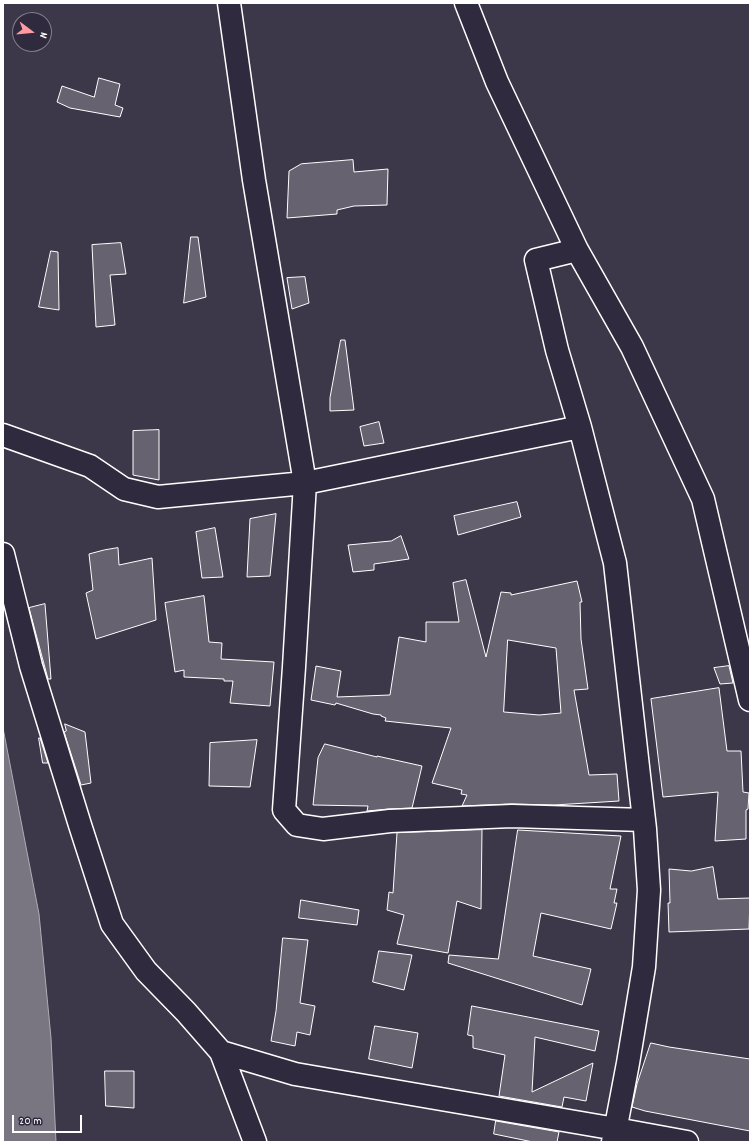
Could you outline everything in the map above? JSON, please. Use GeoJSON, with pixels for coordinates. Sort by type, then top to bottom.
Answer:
{"type":"FeatureCollection","features":[{"type":"Feature","properties":{"kind":"street"},"geometry":{"type":"LineString","coordinates":[[229,3],[254,180],[305,483],[294,675],[284,810],[297,824],[323,830],[390,821],[512,816],[644,820]]}},
{"type":"Feature","properties":{"kind":"street"},"geometry":{"type":"LineString","coordinates":[[466,3],[496,82],[577,250],[632,347],[703,498],[750,700]]}},
{"type":"Feature","properties":{"kind":"street"},"geometry":{"type":"LineString","coordinates":[[577,250],[536,260],[557,350],[580,427],[615,562],[644,820],[649,890],[644,967],[614,1135]]}},
{"type":"Feature","properties":{"kind":"street"},"geometry":{"type":"LineString","coordinates":[[3,435],[90,466],[124,489],[158,497],[305,483],[580,427]]}},
{"type":"Feature","properties":{"kind":"street"},"geometry":{"type":"LineString","coordinates":[[3,554],[30,666],[112,924],[146,971],[186,1012],[221,1052],[255,1142]]}},
{"type":"Feature","properties":{"kind":"street"},"geometry":{"type":"LineString","coordinates":[[221,1052],[295,1074],[614,1135],[686,1142]]}},
{"type":"Feature","properties":{"kind":"shaded area"},"geometry":{"type":"Polygon","coordinates":[[[3,728],[39,914],[51,1038],[56,1142],[3,1142],[3,728]]]}},
{"type":"Feature","properties":{"kind":"building"},"geometry":{"type":"Polygon","coordinates":[[[99,78],[120,84],[115,105],[123,108],[120,117],[70,108],[57,102],[62,86],[94,97],[99,78]]]}},
{"type":"Feature","properties":{"kind":"building"},"geometry":{"type":"Polygon","coordinates":[[[353,160],[354,172],[388,169],[387,205],[354,206],[337,210],[337,214],[287,218],[289,171],[301,164],[353,160]]]}},
{"type":"Feature","properties":{"kind":"building"},"geometry":{"type":"Polygon","coordinates":[[[191,237],[198,237],[206,297],[184,303],[191,237]]]}},
{"type":"Feature","properties":{"kind":"building"},"geometry":{"type":"Polygon","coordinates":[[[121,243],[126,274],[110,275],[115,325],[96,327],[92,245],[121,243]]]}},
{"type":"Feature","properties":{"kind":"building"},"geometry":{"type":"Polygon","coordinates":[[[51,251],[58,252],[59,310],[39,307],[51,251]]]}},
{"type":"Feature","properties":{"kind":"building"},"geometry":{"type":"Polygon","coordinates":[[[305,277],[309,303],[292,309],[287,278],[305,277]]]}},
{"type":"Feature","properties":{"kind":"building"},"geometry":{"type":"Polygon","coordinates":[[[341,340],[345,340],[354,410],[330,411],[330,398],[341,340]]]}},
{"type":"Feature","properties":{"kind":"building"},"geometry":{"type":"Polygon","coordinates":[[[379,422],[384,443],[364,446],[360,427],[379,422]]]}},
{"type":"Feature","properties":{"kind":"building"},"geometry":{"type":"Polygon","coordinates":[[[159,430],[159,480],[133,475],[133,431],[159,430]]]}},
{"type":"Feature","properties":{"kind":"building"},"geometry":{"type":"Polygon","coordinates":[[[517,502],[521,517],[458,535],[454,516],[517,502]]]}},
{"type":"Feature","properties":{"kind":"building"},"geometry":{"type":"Polygon","coordinates":[[[276,514],[270,576],[247,577],[250,519],[276,514]]]}},
{"type":"Feature","properties":{"kind":"building"},"geometry":{"type":"Polygon","coordinates":[[[215,528],[223,577],[202,578],[196,532],[215,528]]]}},
{"type":"Feature","properties":{"kind":"building"},"geometry":{"type":"Polygon","coordinates":[[[401,536],[409,559],[374,564],[374,570],[353,572],[348,545],[391,541],[401,536]]]}},
{"type":"Feature","properties":{"kind":"building"},"geometry":{"type":"Polygon","coordinates":[[[118,548],[119,565],[152,558],[156,620],[96,639],[86,593],[93,590],[89,554],[118,548]]]}},
{"type":"Feature","properties":{"kind":"building"},"geometry":{"type":"Polygon","coordinates":[[[466,580],[486,657],[501,592],[511,593],[511,595],[577,581],[582,602],[580,602],[581,639],[588,689],[574,690],[589,775],[617,774],[619,801],[554,805],[511,804],[462,806],[467,795],[461,794],[462,790],[432,783],[451,728],[385,721],[386,718],[381,715],[336,703],[335,705],[311,700],[316,666],[341,671],[337,697],[390,695],[399,637],[426,642],[426,622],[459,622],[453,583],[466,580]],[[508,640],[504,712],[539,715],[561,713],[556,648],[508,640]]]}},
{"type":"Feature","properties":{"kind":"building"},"geometry":{"type":"Polygon","coordinates":[[[204,596],[209,642],[222,643],[221,659],[274,662],[270,706],[230,703],[233,681],[224,681],[224,679],[184,677],[184,670],[175,672],[165,603],[204,596]]]}},
{"type":"Feature","properties":{"kind":"building"},"geometry":{"type":"Polygon","coordinates":[[[45,604],[51,679],[48,679],[29,608],[45,604]]]}},
{"type":"Feature","properties":{"kind":"building"},"geometry":{"type":"Polygon","coordinates":[[[729,666],[733,683],[720,684],[714,668],[729,666]]]}},
{"type":"Feature","properties":{"kind":"building"},"geometry":{"type":"Polygon","coordinates":[[[719,688],[727,751],[741,751],[743,792],[749,793],[748,809],[746,810],[746,839],[715,841],[718,792],[663,797],[651,699],[719,688]]]}},
{"type":"Feature","properties":{"kind":"building"},"geometry":{"type":"Polygon","coordinates":[[[65,724],[85,732],[91,783],[81,785],[64,732],[66,731],[65,724]]]}},
{"type":"Feature","properties":{"kind":"building"},"geometry":{"type":"Polygon","coordinates":[[[40,738],[48,763],[43,763],[40,738]]]}},
{"type":"Feature","properties":{"kind":"building"},"geometry":{"type":"Polygon","coordinates":[[[257,740],[250,787],[209,786],[210,743],[257,740]]]}},
{"type":"Feature","properties":{"kind":"building"},"geometry":{"type":"Polygon","coordinates":[[[325,744],[422,766],[412,808],[367,811],[368,806],[313,805],[318,758],[325,744]]]}},
{"type":"Feature","properties":{"kind":"building"},"geometry":{"type":"Polygon","coordinates":[[[482,830],[481,909],[457,901],[448,953],[397,944],[404,915],[387,910],[389,892],[393,893],[397,833],[482,830]]]}},
{"type":"Feature","properties":{"kind":"building"},"geometry":{"type":"Polygon","coordinates":[[[518,830],[621,836],[610,889],[617,889],[614,903],[617,903],[611,929],[541,913],[533,956],[591,969],[582,1005],[448,963],[449,955],[498,959],[518,830]]]}},
{"type":"Feature","properties":{"kind":"building"},"geometry":{"type":"Polygon","coordinates":[[[713,867],[718,899],[750,898],[749,929],[669,932],[669,869],[691,871],[713,867]]]}},
{"type":"Feature","properties":{"kind":"building"},"geometry":{"type":"Polygon","coordinates":[[[301,900],[359,910],[357,925],[299,918],[301,900]]]}},
{"type":"Feature","properties":{"kind":"building"},"geometry":{"type":"Polygon","coordinates":[[[283,938],[308,940],[300,1003],[315,1006],[310,1035],[297,1032],[295,1046],[271,1041],[276,1011],[283,938]]]}},
{"type":"Feature","properties":{"kind":"building"},"geometry":{"type":"Polygon","coordinates":[[[379,951],[412,955],[404,990],[373,982],[379,951]]]}},
{"type":"Feature","properties":{"kind":"building"},"geometry":{"type":"Polygon","coordinates":[[[472,1006],[599,1031],[595,1051],[535,1037],[532,1092],[593,1063],[586,1101],[564,1097],[562,1107],[499,1096],[505,1055],[473,1048],[473,1036],[468,1035],[472,1006]]]}},
{"type":"Feature","properties":{"kind":"building"},"geometry":{"type":"Polygon","coordinates":[[[375,1026],[418,1033],[412,1068],[369,1059],[375,1026]]]}},
{"type":"Feature","properties":{"kind":"building"},"geometry":{"type":"Polygon","coordinates":[[[651,1043],[750,1059],[750,1131],[645,1111],[632,1107],[637,1084],[651,1043]]]}},
{"type":"Feature","properties":{"kind":"building"},"geometry":{"type":"Polygon","coordinates":[[[105,1071],[134,1071],[134,1108],[106,1106],[105,1071]]]}},
{"type":"Feature","properties":{"kind":"building"},"geometry":{"type":"Polygon","coordinates":[[[496,1121],[559,1132],[557,1142],[533,1142],[494,1134],[496,1121]]]}}]}
